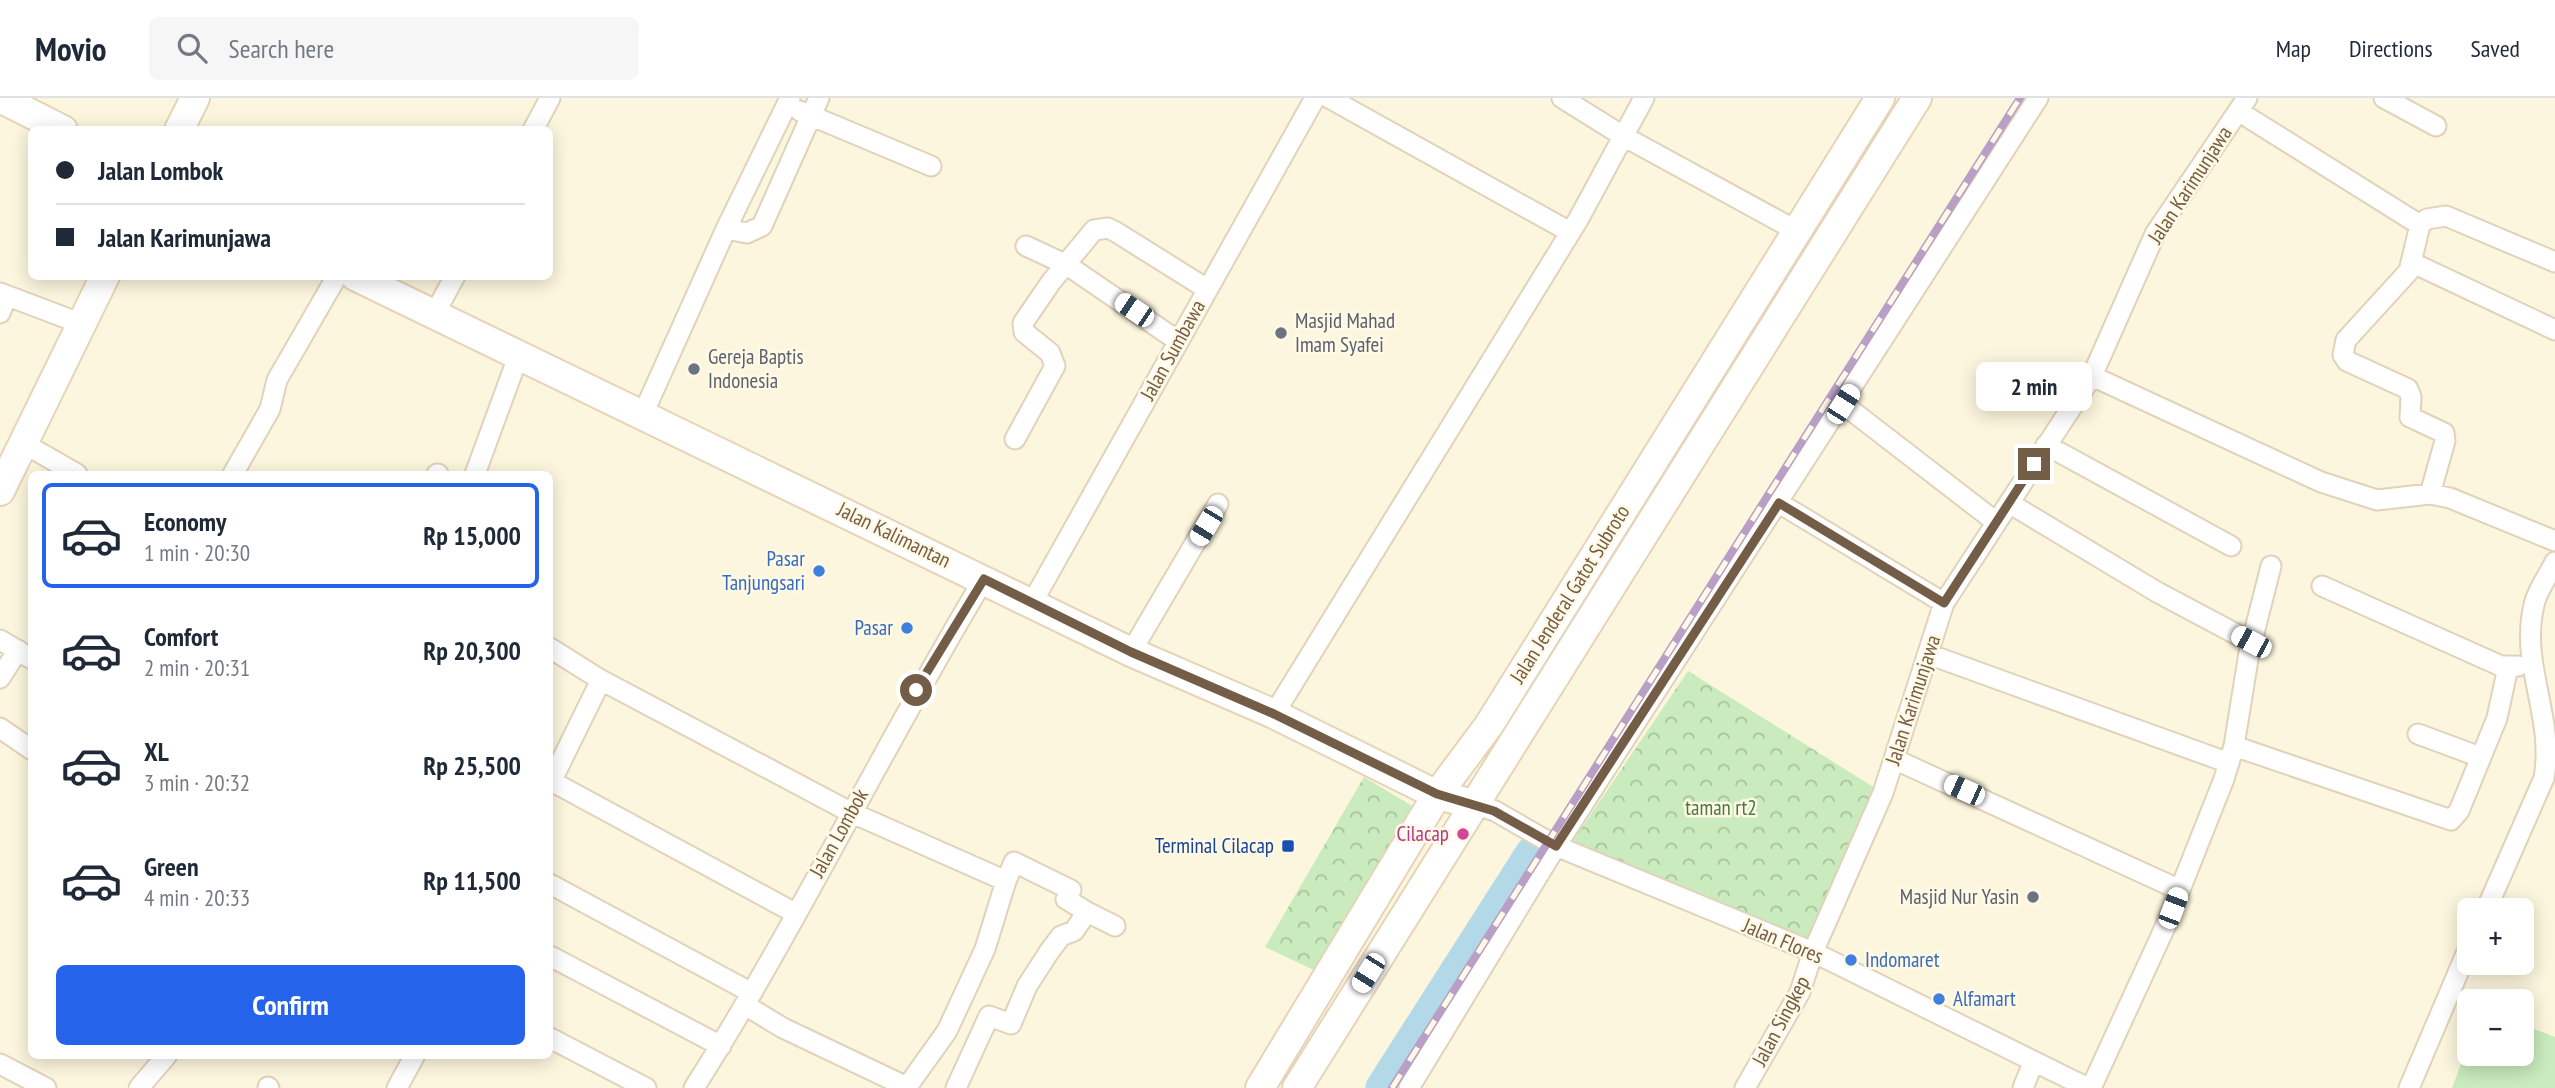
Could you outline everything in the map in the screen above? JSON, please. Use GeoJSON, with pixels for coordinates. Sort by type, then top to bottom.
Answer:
{"type":"FeatureCollection","features":[{"type":"Feature","properties":{"kind":"main road"},"geometry":{"type":"LineString","coordinates":[[0,98],[55,126]]}},
{"type":"Feature","properties":{"kind":"main road"},"geometry":{"type":"LineString","coordinates":[[180,126],[195,98]]}},
{"type":"Feature","properties":{"kind":"main road","name":"Jalan Jenderal Gatot Subroto"},"geometry":{"type":"LineString","coordinates":[[1260,1088],[1437,794],[1489,725],[1880,98]]}},
{"type":"Feature","properties":{"kind":"main road","name":"Jalan Jenderal Gatot Subroto"},"geometry":{"type":"LineString","coordinates":[[1297,1088],[1917,98]]}},
{"type":"Feature","properties":{"kind":"main road"},"geometry":{"type":"LineString","coordinates":[[0,491],[104,280]]}},
{"type":"Feature","properties":{"kind":"main road","name":"Jalan Kalimantan"},"geometry":{"type":"LineString","coordinates":[[364,280],[1131,652],[1274,714],[1437,794],[1474,804]]}},
{"type":"Feature","properties":{"kind":"street"},"geometry":{"type":"LineString","coordinates":[[536,126],[550,98]]}},
{"type":"Feature","properties":{"kind":"street","name":"Jalan Sumbawa"},"geometry":{"type":"LineString","coordinates":[[1032,603],[1315,98]]}},
{"type":"Feature","properties":{"kind":"street"},"geometry":{"type":"LineString","coordinates":[[1329,98],[1570,232]]}},
{"type":"Feature","properties":{"kind":"street"},"geometry":{"type":"LineString","coordinates":[[1562,98],[1623,136],[1797,231]]}},
{"type":"Feature","properties":{"kind":"street"},"geometry":{"type":"LineString","coordinates":[[1274,714],[1570,232],[1644,98]]}},
{"type":"Feature","properties":{"kind":"street"},"geometry":{"type":"LineString","coordinates":[[1409,1088],[1556,846],[2038,98]]}},
{"type":"Feature","properties":{"kind":"street"},"geometry":{"type":"LineString","coordinates":[[2384,98],[2435,126]]}},
{"type":"Feature","properties":{"kind":"street"},"geometry":{"type":"LineString","coordinates":[[643,414],[726,229],[788,102],[815,107],[931,166]]}},
{"type":"Feature","properties":{"kind":"street"},"geometry":{"type":"LineString","coordinates":[[2242,105],[2420,225]]}},
{"type":"Feature","properties":{"kind":"street","name":"Jalan Karimunjawa"},"geometry":{"type":"LineString","coordinates":[[1812,952],[1883,793],[1944,603],[2092,376],[2155,234],[2242,105]]}},
{"type":"Feature","properties":{"kind":"street"},"geometry":{"type":"LineString","coordinates":[[726,229],[747,233],[762,226],[815,107]]}},
{"type":"Feature","properties":{"kind":"street"},"geometry":{"type":"LineString","coordinates":[[2430,494],[2445,441],[2444,433],[2410,416],[2411,397],[2408,389],[2353,365],[2343,355],[2346,340],[2402,280],[2413,263],[2420,225],[2427,219],[2446,216],[2555,262]]}},
{"type":"Feature","properties":{"kind":"street"},"geometry":{"type":"LineString","coordinates":[[1015,439],[1055,366],[1050,353],[1024,332],[1023,323],[1094,230],[1108,228],[1208,289]]}},
{"type":"Feature","properties":{"kind":"street"},"geometry":{"type":"LineString","coordinates":[[1026,246],[1067,265],[1178,341]]}},
{"type":"Feature","properties":{"kind":"street"},"geometry":{"type":"LineString","coordinates":[[2413,263],[2555,330]]}},
{"type":"Feature","properties":{"kind":"street"},"geometry":{"type":"LineString","coordinates":[[235,471],[270,409],[277,380],[335,280]]}},
{"type":"Feature","properties":{"kind":"street"},"geometry":{"type":"LineString","coordinates":[[435,313],[453,280]]}},
{"type":"Feature","properties":{"kind":"street"},"geometry":{"type":"LineString","coordinates":[[2,301],[82,324]]}},
{"type":"Feature","properties":{"kind":"street"},"geometry":{"type":"LineString","coordinates":[[476,471],[518,357]]}},
{"type":"Feature","properties":{"kind":"street"},"geometry":{"type":"LineString","coordinates":[[2092,376],[2321,482],[2378,500],[2430,494],[2450,498],[2555,541]]}},
{"type":"Feature","properties":{"kind":"street"},"geometry":{"type":"LineString","coordinates":[[1843,404],[1996,522]]}},
{"type":"Feature","properties":{"kind":"street"},"geometry":{"type":"LineString","coordinates":[[23,443],[72,471]]}},
{"type":"Feature","properties":{"kind":"street"},"geometry":{"type":"LineString","coordinates":[[2046,445],[2231,546]]}},
{"type":"Feature","properties":{"kind":"street"},"geometry":{"type":"LineString","coordinates":[[1779,503],[1944,603]]}},
{"type":"Feature","properties":{"kind":"street"},"geometry":{"type":"LineString","coordinates":[[2009,503],[2157,592],[2251,642]]}},
{"type":"Feature","properties":{"kind":"street"},"geometry":{"type":"LineString","coordinates":[[1131,652],[1218,504]]}},
{"type":"Feature","properties":{"kind":"street"},"geometry":{"type":"LineString","coordinates":[[2491,898],[2544,778],[2550,758],[2553,735],[2540,680],[2533,664],[2531,638],[2536,600],[2555,562]]}},
{"type":"Feature","properties":{"kind":"street"},"geometry":{"type":"LineString","coordinates":[[2090,1088],[2180,890],[2231,755],[2251,642],[2271,566]]}},
{"type":"Feature","properties":{"kind":"street","name":"Jalan Lombok"},"geometry":{"type":"LineString","coordinates":[[694,1088],[748,999],[916,690],[984,579]]}},
{"type":"Feature","properties":{"kind":"street"},"geometry":{"type":"LineString","coordinates":[[2322,586],[2440,640],[2508,667],[2533,664]]}},
{"type":"Feature","properties":{"kind":"street"},"geometry":{"type":"LineString","coordinates":[[0,640],[25,654],[0,678]]}},
{"type":"Feature","properties":{"kind":"street"},"geometry":{"type":"LineString","coordinates":[[553,650],[601,680],[850,812],[1006,881]]}},
{"type":"Feature","properties":{"kind":"street"},"geometry":{"type":"LineString","coordinates":[[1927,654],[2231,755],[2451,820],[2459,811],[2497,718],[2508,667]]}},
{"type":"Feature","properties":{"kind":"street"},"geometry":{"type":"LineString","coordinates":[[553,773],[601,680]]}},
{"type":"Feature","properties":{"kind":"street"},"geometry":{"type":"LineString","coordinates":[[0,728],[28,747]]}},
{"type":"Feature","properties":{"kind":"street"},"geometry":{"type":"LineString","coordinates":[[2418,734],[2480,757]]}},
{"type":"Feature","properties":{"kind":"street"},"geometry":{"type":"LineString","coordinates":[[1894,759],[2180,890]]}},
{"type":"Feature","properties":{"kind":"street"},"geometry":{"type":"LineString","coordinates":[[553,776],[795,913]]}},
{"type":"Feature","properties":{"kind":"street","name":"Jalan Flores"},"geometry":{"type":"LineString","coordinates":[[1474,804],[1494,811],[1556,846],[1812,952],[2033,1063],[2090,1088]]}},
{"type":"Feature","properties":{"kind":"street"},"geometry":{"type":"LineString","coordinates":[[553,886],[748,999],[783,1028],[908,1087],[947,1031],[985,949],[1014,862],[1070,890],[1066,899],[1115,926]]}},
{"type":"Feature","properties":{"kind":"street"},"geometry":{"type":"LineString","coordinates":[[957,1088],[989,1016],[1011,1024],[1027,986],[1049,952],[1061,936],[1074,931],[1087,912]]}},
{"type":"Feature","properties":{"kind":"street","name":"Jalan Singkep"},"geometry":{"type":"LineString","coordinates":[[1745,1088],[1800,992],[1812,952]]}},
{"type":"Feature","properties":{"kind":"street"},"geometry":{"type":"LineString","coordinates":[[553,958],[721,1046]]}},
{"type":"Feature","properties":{"kind":"street"},"geometry":{"type":"LineString","coordinates":[[2409,1088],[2457,975]]}},
{"type":"Feature","properties":{"kind":"street"},"geometry":{"type":"LineString","coordinates":[[553,1040],[646,1088]]}},
{"type":"Feature","properties":{"kind":"street"},"geometry":{"type":"LineString","coordinates":[[139,1088],[164,1059]]}},
{"type":"Feature","properties":{"kind":"street"},"geometry":{"type":"LineString","coordinates":[[397,1088],[413,1059]]}},
{"type":"Feature","properties":{"kind":"street"},"geometry":{"type":"LineString","coordinates":[[2023,1088],[2033,1063]]}},
{"type":"Feature","properties":{"kind":"street"},"geometry":{"type":"LineString","coordinates":[[0,1064],[47,1088]]}},
{"type":"Feature","properties":{"kind":"green space","name":"taman rt2"},"geometry":{"type":"Polygon","coordinates":[[[1688,671],[1883,793],[1813,952],[1566,851],[1688,671]]]}},
{"type":"Feature","properties":{"kind":"green space"},"geometry":{"type":"Polygon","coordinates":[[[1364,777],[1422,812],[1322,974],[1265,947],[1364,777]]]}},
{"type":"Feature","properties":{"kind":"green space"},"geometry":{"type":"Polygon","coordinates":[[[2534,1029],[2555,1037],[2555,1088],[2452,1088],[2460,1066],[2534,1066],[2534,1029]]]}},
{"type":"Feature","properties":{"kind":"waterway"},"geometry":{"type":"LineString","coordinates":[[1383,1088],[1533,853]]}},
{"type":"Feature","properties":{"kind":"railway"},"geometry":{"type":"LineString","coordinates":[[1392,1088],[2020,98]]}},
{"type":"Feature","properties":{"kind":"place","name":"Masjid Mahad Imam Syafei"},"geometry":{"type":"Point","coordinates":[1281,333]}},
{"type":"Feature","properties":{"kind":"place","name":"Gereja Baptis Indonesia"},"geometry":{"type":"Point","coordinates":[694,369]}},
{"type":"Feature","properties":{"kind":"place","name":"Pasar Tanjungsari"},"geometry":{"type":"Point","coordinates":[819,571]}},
{"type":"Feature","properties":{"kind":"place","name":"Pasar"},"geometry":{"type":"Point","coordinates":[907,628]}},
{"type":"Feature","properties":{"kind":"place","name":"Cilacap"},"geometry":{"type":"Point","coordinates":[1463,834]}},
{"type":"Feature","properties":{"kind":"place","name":"Terminal Cilacap"},"geometry":{"type":"Point","coordinates":[1288,846]}},
{"type":"Feature","properties":{"kind":"place","name":"Masjid Nur Yasin"},"geometry":{"type":"Point","coordinates":[2033,897]}},
{"type":"Feature","properties":{"kind":"place","name":"Indomaret"},"geometry":{"type":"Point","coordinates":[1851,960]}},
{"type":"Feature","properties":{"kind":"place","name":"Alfamart"},"geometry":{"type":"Point","coordinates":[1939,999]}},
{"type":"Feature","properties":{"kind":"route"},"geometry":{"type":"LineString","coordinates":[[916,690],[984,579],[1131,652],[1274,714],[1437,794],[1494,811],[1556,846],[1779,503],[1944,603],[2034,464]]}}]}
